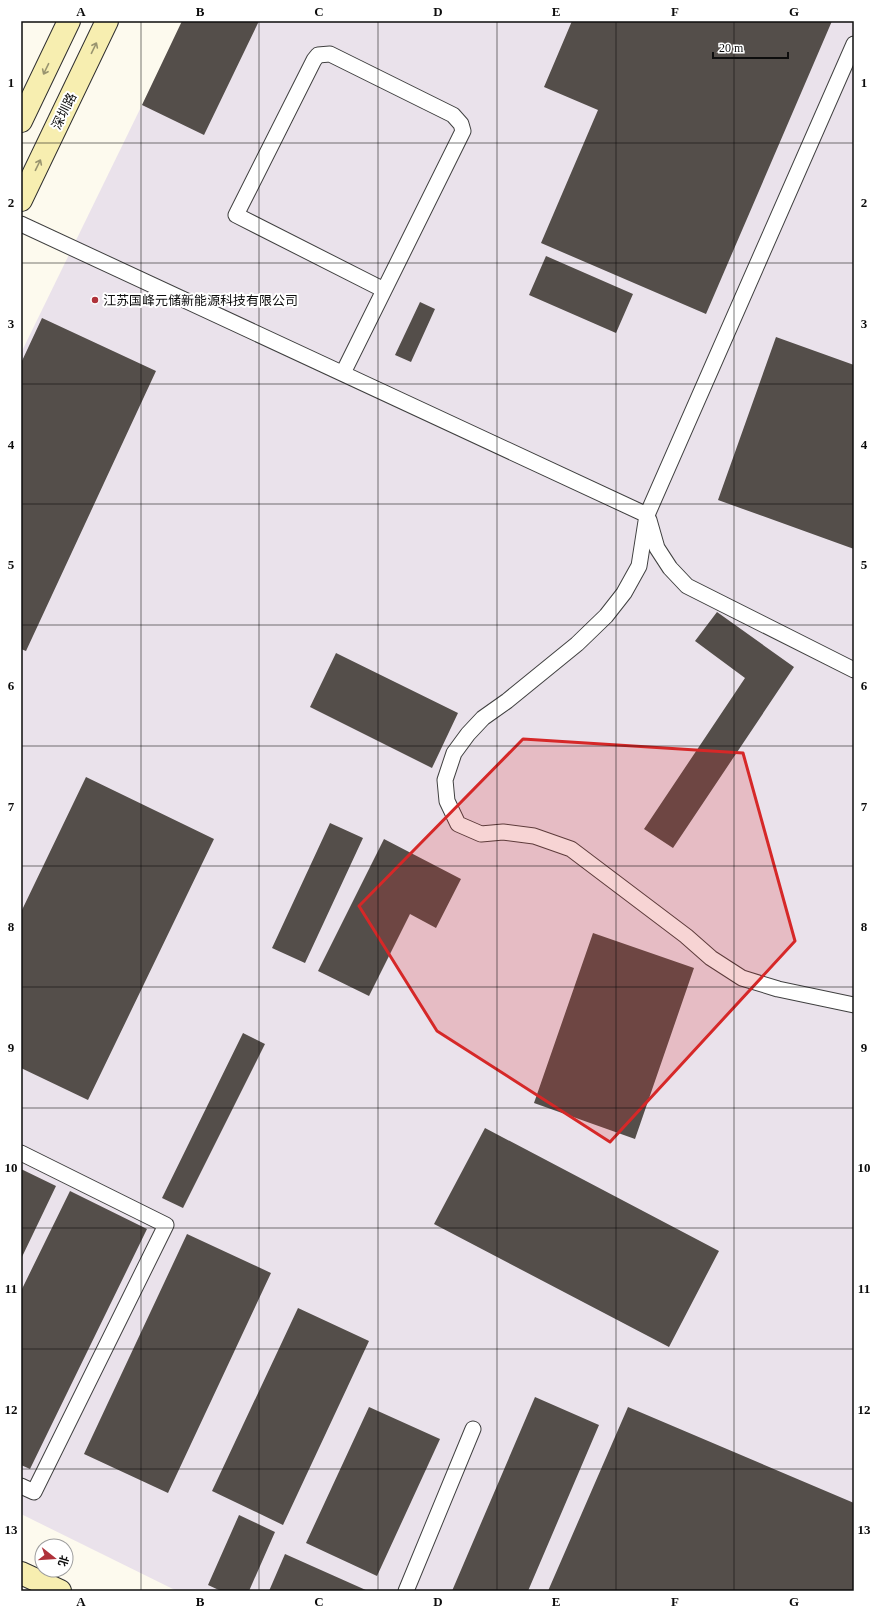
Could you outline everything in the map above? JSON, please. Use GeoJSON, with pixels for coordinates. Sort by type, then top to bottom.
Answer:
{"type":"FeatureCollection","features":[{"type":"Feature","properties":{"kind":"street"},"geometry":{"type":"LineString","coordinates":[[21,121],[69,21]]}},
{"type":"Feature","properties":{"kind":"street","name":"深圳路"},"geometry":{"type":"LineString","coordinates":[[21,200],[107,21]]}},
{"type":"Feature","properties":{"kind":"street"},"geometry":{"type":"LineString","coordinates":[[21,1572],[60,1591]]}},
{"type":"Feature","properties":{"kind":"lane"},"geometry":{"type":"LineString","coordinates":[[854,44],[648,515],[639,566],[624,593],[606,616],[577,644],[507,701],[483,718],[468,734],[454,753],[445,780],[447,801],[458,824],[481,834],[503,832],[534,836],[571,849],[686,936],[711,958],[742,978],[778,989],[854,1005]]}},
{"type":"Feature","properties":{"kind":"lane"},"geometry":{"type":"LineString","coordinates":[[343,373],[463,131],[461,124],[453,115],[330,54],[318,55],[314,60],[236,215],[384,290]]}},
{"type":"Feature","properties":{"kind":"lane"},"geometry":{"type":"LineString","coordinates":[[21,224],[648,515],[657,548],[670,568],[687,586],[854,670]]}},
{"type":"Feature","properties":{"kind":"lane"},"geometry":{"type":"LineString","coordinates":[[21,1153],[166,1225],[34,1492],[21,1486]]}},
{"type":"Feature","properties":{"kind":"lane"},"geometry":{"type":"LineString","coordinates":[[406,1591],[473,1429]]}},
{"type":"Feature","properties":{"kind":"highlighted area"},"geometry":{"type":"Polygon","coordinates":[[[523,739],[743,753],[795,941],[610,1142],[437,1031],[359,906],[523,739]]]}},
{"type":"Feature","properties":{"kind":"shaded area"},"geometry":{"type":"Polygon","coordinates":[[[183,21],[854,21],[854,1591],[177,1591],[74,1540],[74,1538],[70,1538],[21,1514],[21,353],[183,21]]]}},
{"type":"Feature","properties":{"kind":"building"},"geometry":{"type":"Polygon","coordinates":[[[182,21],[259,21],[204,135],[142,105],[182,21]]]}},
{"type":"Feature","properties":{"kind":"building"},"geometry":{"type":"Polygon","coordinates":[[[572,21],[832,21],[706,314],[541,243],[598,110],[544,87],[572,21]]]}},
{"type":"Feature","properties":{"kind":"building"},"geometry":{"type":"Polygon","coordinates":[[[546,256],[633,294],[616,333],[529,295],[546,256]]]}},
{"type":"Feature","properties":{"kind":"building"},"geometry":{"type":"Polygon","coordinates":[[[420,302],[435,309],[411,362],[395,355],[420,302]]]}},
{"type":"Feature","properties":{"kind":"building"},"geometry":{"type":"Polygon","coordinates":[[[42,318],[156,371],[26,651],[21,649],[21,363],[42,318]]]}},
{"type":"Feature","properties":{"kind":"building"},"geometry":{"type":"Polygon","coordinates":[[[776,337],[854,365],[854,549],[718,500],[776,337]]]}},
{"type":"Feature","properties":{"kind":"building"},"geometry":{"type":"Polygon","coordinates":[[[717,612],[794,667],[673,848],[644,829],[745,678],[695,641],[717,612]]]}},
{"type":"Feature","properties":{"kind":"building"},"geometry":{"type":"Polygon","coordinates":[[[336,653],[458,713],[432,768],[310,707],[336,653]]]}},
{"type":"Feature","properties":{"kind":"building"},"geometry":{"type":"Polygon","coordinates":[[[86,777],[214,839],[88,1100],[21,1068],[21,912],[86,777]]]}},
{"type":"Feature","properties":{"kind":"building"},"geometry":{"type":"Polygon","coordinates":[[[330,823],[363,838],[305,963],[272,948],[330,823]]]}},
{"type":"Feature","properties":{"kind":"building"},"geometry":{"type":"Polygon","coordinates":[[[384,839],[461,879],[436,928],[410,914],[369,996],[318,971],[384,839]]]}},
{"type":"Feature","properties":{"kind":"building"},"geometry":{"type":"Polygon","coordinates":[[[593,933],[694,968],[635,1139],[534,1103],[593,933]]]}},
{"type":"Feature","properties":{"kind":"building"},"geometry":{"type":"Polygon","coordinates":[[[243,1033],[265,1044],[183,1208],[162,1198],[243,1033]]]}},
{"type":"Feature","properties":{"kind":"building"},"geometry":{"type":"Polygon","coordinates":[[[485,1128],[719,1251],[669,1347],[434,1224],[485,1128]]]}},
{"type":"Feature","properties":{"kind":"building"},"geometry":{"type":"Polygon","coordinates":[[[21,1169],[56,1186],[21,1259],[21,1169]]]}},
{"type":"Feature","properties":{"kind":"building"},"geometry":{"type":"Polygon","coordinates":[[[70,1191],[147,1229],[30,1469],[21,1465],[21,1291],[70,1191]]]}},
{"type":"Feature","properties":{"kind":"building"},"geometry":{"type":"Polygon","coordinates":[[[187,1234],[271,1273],[168,1493],[84,1454],[187,1234]]]}},
{"type":"Feature","properties":{"kind":"building"},"geometry":{"type":"Polygon","coordinates":[[[298,1308],[369,1341],[283,1525],[212,1491],[298,1308]]]}},
{"type":"Feature","properties":{"kind":"building"},"geometry":{"type":"Polygon","coordinates":[[[535,1397],[599,1425],[528,1591],[452,1591],[535,1397]]]}},
{"type":"Feature","properties":{"kind":"building"},"geometry":{"type":"Polygon","coordinates":[[[369,1407],[440,1439],[377,1576],[306,1543],[369,1407]]]}},
{"type":"Feature","properties":{"kind":"building"},"geometry":{"type":"Polygon","coordinates":[[[628,1407],[854,1503],[854,1591],[548,1591],[628,1407]]]}},
{"type":"Feature","properties":{"kind":"building"},"geometry":{"type":"Polygon","coordinates":[[[239,1515],[275,1532],[249,1591],[221,1591],[208,1585],[239,1515]]]}},
{"type":"Feature","properties":{"kind":"building"},"geometry":{"type":"Polygon","coordinates":[[[285,1554],[368,1591],[269,1591],[285,1554]]]}},
{"type":"Feature","properties":{"kind":"place","name":"江苏国峰元储新能源科技有限公司"},"geometry":{"type":"Point","coordinates":[95,300]}}]}
